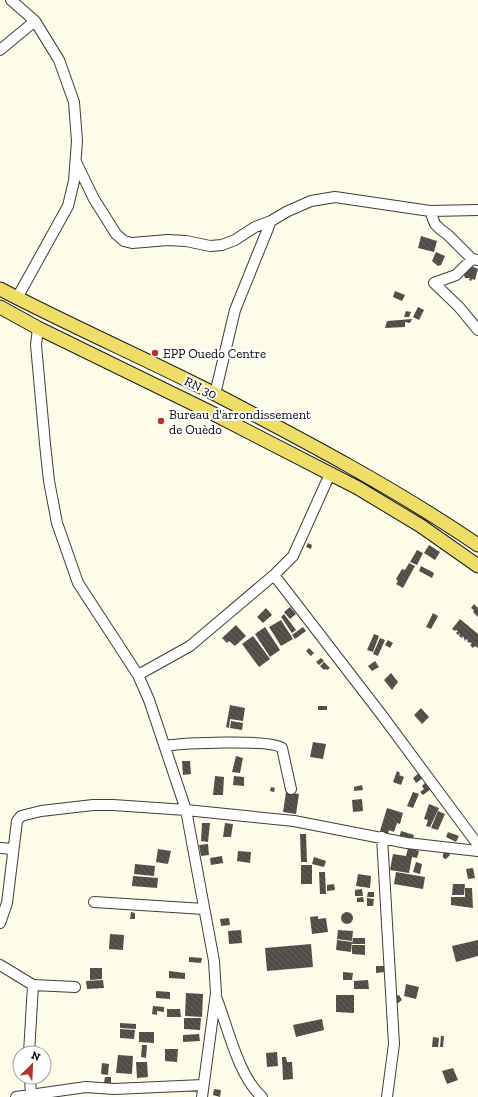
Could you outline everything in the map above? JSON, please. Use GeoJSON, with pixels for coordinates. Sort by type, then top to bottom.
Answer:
{"type":"FeatureCollection","features":[{"type":"Feature","properties":{"kind":"main road","name":"RN 30"},"geometry":{"type":"LineString","coordinates":[[0,289],[215,394],[373,479],[430,512],[478,545]]}},
{"type":"Feature","properties":{"kind":"main road","name":"RN 30"},"geometry":{"type":"LineString","coordinates":[[0,307],[38,328],[215,415],[358,488],[421,526],[478,566]]}},
{"type":"Feature","properties":{"kind":"street"},"geometry":{"type":"LineString","coordinates":[[11,0],[34,21],[59,60],[74,102],[77,141],[74,181],[64,216],[17,298]]}},
{"type":"Feature","properties":{"kind":"street"},"geometry":{"type":"LineString","coordinates":[[0,50],[34,21]]}},
{"type":"Feature","properties":{"kind":"street"},"geometry":{"type":"LineString","coordinates":[[76,162],[94,199],[116,234],[124,241],[132,243],[168,240],[186,241],[210,246],[222,245],[235,240],[255,227],[271,221],[278,215],[311,201],[335,197],[430,211],[478,210]]}},
{"type":"Feature","properties":{"kind":"street"},"geometry":{"type":"LineString","coordinates":[[430,211],[435,224],[475,259],[456,275],[434,283],[459,306],[478,330]]}},
{"type":"Feature","properties":{"kind":"street"},"geometry":{"type":"LineString","coordinates":[[215,394],[235,310],[271,221]]}},
{"type":"Feature","properties":{"kind":"street"},"geometry":{"type":"LineString","coordinates":[[38,328],[36,345],[45,444],[49,481],[57,523],[78,583],[138,674],[165,746],[186,810],[214,961],[216,996],[202,1097]]}},
{"type":"Feature","properties":{"kind":"street"},"geometry":{"type":"LineString","coordinates":[[138,674],[190,646],[274,576],[293,556],[330,474]]}},
{"type":"Feature","properties":{"kind":"street"},"geometry":{"type":"LineString","coordinates":[[274,576],[381,714],[478,845]]}},
{"type":"Feature","properties":{"kind":"street"},"geometry":{"type":"LineString","coordinates":[[165,746],[182,744],[256,743],[278,745],[282,748],[290,789]]}},
{"type":"Feature","properties":{"kind":"street"},"geometry":{"type":"LineString","coordinates":[[0,923],[8,903],[17,821],[21,816],[41,811],[93,804],[186,810],[294,821],[407,843],[478,851]]}},
{"type":"Feature","properties":{"kind":"street"},"geometry":{"type":"LineString","coordinates":[[382,837],[394,1044],[387,1097]]}},
{"type":"Feature","properties":{"kind":"street"},"geometry":{"type":"LineString","coordinates":[[0,848],[13,849]]}},
{"type":"Feature","properties":{"kind":"street"},"geometry":{"type":"LineString","coordinates":[[94,902],[204,909]]}},
{"type":"Feature","properties":{"kind":"street"},"geometry":{"type":"LineString","coordinates":[[0,965],[33,984],[75,987]]}},
{"type":"Feature","properties":{"kind":"street"},"geometry":{"type":"LineString","coordinates":[[29,1045],[33,984]]}},
{"type":"Feature","properties":{"kind":"street"},"geometry":{"type":"LineString","coordinates":[[216,996],[237,1057],[252,1088],[262,1097]]}},
{"type":"Feature","properties":{"kind":"street"},"geometry":{"type":"LineString","coordinates":[[30,1085],[31,1095]]}},
{"type":"Feature","properties":{"kind":"street"},"geometry":{"type":"LineString","coordinates":[[16,1097],[86,1087],[105,1093],[203,1085]]}},
{"type":"Feature","properties":{"kind":"building"},"geometry":{"type":"Polygon","coordinates":[[[421,236],[437,241],[434,252],[418,248],[421,236]]]}},
{"type":"Feature","properties":{"kind":"building"},"geometry":{"type":"Polygon","coordinates":[[[436,252],[445,256],[441,265],[438,266],[432,261],[436,252]]]}},
{"type":"Feature","properties":{"kind":"building"},"geometry":{"type":"Polygon","coordinates":[[[469,265],[478,269],[475,280],[472,279],[471,281],[469,280],[470,278],[465,278],[464,275],[469,265]]]}},
{"type":"Feature","properties":{"kind":"building"},"geometry":{"type":"Polygon","coordinates":[[[395,291],[405,295],[402,301],[393,297],[395,291]]]}},
{"type":"Feature","properties":{"kind":"building"},"geometry":{"type":"Polygon","coordinates":[[[418,307],[424,310],[419,320],[413,317],[418,307]]]}},
{"type":"Feature","properties":{"kind":"building"},"geometry":{"type":"Polygon","coordinates":[[[406,311],[411,312],[409,317],[404,317],[406,311]]]}},
{"type":"Feature","properties":{"kind":"building"},"geometry":{"type":"Polygon","coordinates":[[[412,319],[410,323],[405,322],[405,327],[385,328],[387,321],[412,319]]]}},
{"type":"Feature","properties":{"kind":"building"},"geometry":{"type":"Polygon","coordinates":[[[308,543],[312,545],[311,549],[306,547],[308,543]]]}},
{"type":"Feature","properties":{"kind":"building"},"geometry":{"type":"Polygon","coordinates":[[[429,545],[440,552],[435,560],[424,553],[429,545]]]}},
{"type":"Feature","properties":{"kind":"building"},"geometry":{"type":"Polygon","coordinates":[[[417,550],[423,553],[417,565],[410,562],[417,550]]]}},
{"type":"Feature","properties":{"kind":"building"},"geometry":{"type":"Polygon","coordinates":[[[409,563],[415,566],[403,588],[396,584],[398,581],[396,579],[402,569],[405,570],[409,563]]]}},
{"type":"Feature","properties":{"kind":"building"},"geometry":{"type":"Polygon","coordinates":[[[421,566],[434,573],[432,578],[419,571],[421,566]]]}},
{"type":"Feature","properties":{"kind":"building"},"geometry":{"type":"Polygon","coordinates":[[[474,604],[478,608],[478,617],[471,608],[474,604]]]}},
{"type":"Feature","properties":{"kind":"building"},"geometry":{"type":"Polygon","coordinates":[[[290,607],[296,614],[290,619],[284,612],[290,607]]]}},
{"type":"Feature","properties":{"kind":"building"},"geometry":{"type":"Polygon","coordinates":[[[266,608],[272,615],[263,623],[257,617],[266,608]]]}},
{"type":"Feature","properties":{"kind":"building"},"geometry":{"type":"Polygon","coordinates":[[[433,613],[438,616],[431,629],[426,627],[433,613]]]}},
{"type":"Feature","properties":{"kind":"building"},"geometry":{"type":"Polygon","coordinates":[[[284,614],[296,630],[292,633],[281,617],[284,614]]]}},
{"type":"Feature","properties":{"kind":"building"},"geometry":{"type":"Polygon","coordinates":[[[460,619],[478,634],[478,648],[475,646],[473,648],[470,645],[472,643],[467,642],[467,639],[465,641],[463,636],[462,638],[459,636],[460,633],[458,635],[456,633],[458,631],[452,629],[460,619]]]}},
{"type":"Feature","properties":{"kind":"building"},"geometry":{"type":"Polygon","coordinates":[[[281,620],[293,639],[281,646],[269,627],[281,620]]]}},
{"type":"Feature","properties":{"kind":"building"},"geometry":{"type":"Polygon","coordinates":[[[236,625],[246,636],[235,646],[229,641],[227,643],[222,638],[236,625]]]}},
{"type":"Feature","properties":{"kind":"building"},"geometry":{"type":"Polygon","coordinates":[[[265,627],[280,650],[270,657],[255,634],[265,627]]]}},
{"type":"Feature","properties":{"kind":"building"},"geometry":{"type":"Polygon","coordinates":[[[303,627],[306,631],[295,639],[292,635],[303,627]]]}},
{"type":"Feature","properties":{"kind":"building"},"geometry":{"type":"Polygon","coordinates":[[[374,634],[379,636],[373,652],[367,650],[374,634]]]}},
{"type":"Feature","properties":{"kind":"building"},"geometry":{"type":"Polygon","coordinates":[[[253,636],[270,659],[259,667],[242,644],[253,636]]]}},
{"type":"Feature","properties":{"kind":"building"},"geometry":{"type":"Polygon","coordinates":[[[380,638],[385,640],[378,656],[373,654],[380,638]]]}},
{"type":"Feature","properties":{"kind":"building"},"geometry":{"type":"Polygon","coordinates":[[[388,640],[393,643],[390,648],[385,645],[388,640]]]}},
{"type":"Feature","properties":{"kind":"building"},"geometry":{"type":"Polygon","coordinates":[[[309,648],[314,653],[311,656],[306,651],[309,648]]]}},
{"type":"Feature","properties":{"kind":"building"},"geometry":{"type":"Polygon","coordinates":[[[321,658],[324,661],[319,665],[316,662],[321,658]]]}},
{"type":"Feature","properties":{"kind":"building"},"geometry":{"type":"Polygon","coordinates":[[[375,661],[379,667],[372,671],[368,666],[375,661]]]}},
{"type":"Feature","properties":{"kind":"building"},"geometry":{"type":"Polygon","coordinates":[[[324,662],[330,668],[327,670],[324,670],[320,666],[324,662]]]}},
{"type":"Feature","properties":{"kind":"building"},"geometry":{"type":"Polygon","coordinates":[[[391,673],[398,682],[392,690],[384,680],[391,673]]]}},
{"type":"Feature","properties":{"kind":"building"},"geometry":{"type":"Polygon","coordinates":[[[230,705],[245,708],[243,721],[230,719],[229,728],[226,727],[230,705]]]}},
{"type":"Feature","properties":{"kind":"building"},"geometry":{"type":"Polygon","coordinates":[[[318,706],[327,706],[327,710],[318,710],[318,706]]]}},
{"type":"Feature","properties":{"kind":"building"},"geometry":{"type":"Polygon","coordinates":[[[421,708],[429,717],[422,724],[414,715],[421,708]]]}},
{"type":"Feature","properties":{"kind":"building"},"geometry":{"type":"Polygon","coordinates":[[[231,721],[243,723],[242,730],[230,728],[231,721]]]}},
{"type":"Feature","properties":{"kind":"building"},"geometry":{"type":"Polygon","coordinates":[[[313,742],[326,744],[323,759],[310,757],[313,742]]]}},
{"type":"Feature","properties":{"kind":"building"},"geometry":{"type":"Polygon","coordinates":[[[236,756],[243,758],[240,773],[232,772],[236,756]]]}},
{"type":"Feature","properties":{"kind":"building"},"geometry":{"type":"Polygon","coordinates":[[[182,761],[190,761],[191,774],[183,775],[182,761]]]}},
{"type":"Feature","properties":{"kind":"building"},"geometry":{"type":"Polygon","coordinates":[[[397,771],[400,773],[399,775],[404,777],[401,785],[393,782],[397,771]]]}},
{"type":"Feature","properties":{"kind":"building"},"geometry":{"type":"Polygon","coordinates":[[[419,773],[423,778],[416,783],[413,778],[419,773]]]}},
{"type":"Feature","properties":{"kind":"building"},"geometry":{"type":"Polygon","coordinates":[[[215,776],[224,777],[223,795],[213,795],[215,776]]]}},
{"type":"Feature","properties":{"kind":"building"},"geometry":{"type":"Polygon","coordinates":[[[234,776],[244,777],[244,786],[233,785],[234,776]]]}},
{"type":"Feature","properties":{"kind":"building"},"geometry":{"type":"Polygon","coordinates":[[[426,782],[431,789],[423,795],[420,792],[424,789],[422,786],[426,782]]]}},
{"type":"Feature","properties":{"kind":"building"},"geometry":{"type":"Polygon","coordinates":[[[362,785],[363,790],[354,791],[354,787],[362,785]]]}},
{"type":"Feature","properties":{"kind":"building"},"geometry":{"type":"Polygon","coordinates":[[[271,787],[275,788],[274,792],[270,791],[271,787]]]}},
{"type":"Feature","properties":{"kind":"building"},"geometry":{"type":"Polygon","coordinates":[[[286,792],[299,794],[296,814],[283,812],[286,792]]]}},
{"type":"Feature","properties":{"kind":"building"},"geometry":{"type":"Polygon","coordinates":[[[413,792],[419,794],[413,808],[407,806],[413,792]]]}},
{"type":"Feature","properties":{"kind":"building"},"geometry":{"type":"Polygon","coordinates":[[[362,799],[363,811],[353,812],[352,800],[362,799]]]}},
{"type":"Feature","properties":{"kind":"building"},"geometry":{"type":"Polygon","coordinates":[[[429,804],[439,808],[430,827],[426,826],[428,820],[424,819],[429,804]]]}},
{"type":"Feature","properties":{"kind":"building"},"geometry":{"type":"Polygon","coordinates":[[[387,808],[403,813],[400,824],[397,823],[394,832],[389,830],[388,834],[380,831],[387,808]]]}},
{"type":"Feature","properties":{"kind":"building"},"geometry":{"type":"Polygon","coordinates":[[[438,811],[445,814],[438,830],[431,828],[438,811]]]}},
{"type":"Feature","properties":{"kind":"building"},"geometry":{"type":"Polygon","coordinates":[[[202,823],[210,823],[208,842],[201,841],[202,823]]]}},
{"type":"Feature","properties":{"kind":"building"},"geometry":{"type":"Polygon","coordinates":[[[225,823],[233,824],[231,837],[223,837],[225,823]]]}},
{"type":"Feature","properties":{"kind":"building"},"geometry":{"type":"Polygon","coordinates":[[[401,831],[414,835],[412,842],[399,838],[401,831]]]}},
{"type":"Feature","properties":{"kind":"building"},"geometry":{"type":"Polygon","coordinates":[[[448,832],[459,836],[456,842],[446,837],[448,832]]]}},
{"type":"Feature","properties":{"kind":"building"},"geometry":{"type":"Polygon","coordinates":[[[300,834],[306,834],[307,862],[301,862],[300,834]]]}},
{"type":"Feature","properties":{"kind":"building"},"geometry":{"type":"Polygon","coordinates":[[[208,844],[209,855],[201,856],[199,845],[208,844]]]}},
{"type":"Feature","properties":{"kind":"building"},"geometry":{"type":"Polygon","coordinates":[[[408,848],[419,851],[417,858],[412,857],[409,873],[390,870],[393,854],[406,856],[408,848]]]}},
{"type":"Feature","properties":{"kind":"building"},"geometry":{"type":"Polygon","coordinates":[[[158,849],[171,851],[168,864],[156,862],[158,849]]]}},
{"type":"Feature","properties":{"kind":"building"},"geometry":{"type":"Polygon","coordinates":[[[238,851],[251,852],[250,863],[237,861],[238,851]]]}},
{"type":"Feature","properties":{"kind":"building"},"geometry":{"type":"Polygon","coordinates":[[[448,852],[450,855],[446,859],[443,858],[443,854],[448,852]]]}},
{"type":"Feature","properties":{"kind":"building"},"geometry":{"type":"Polygon","coordinates":[[[222,856],[223,863],[211,865],[210,858],[222,856]]]}},
{"type":"Feature","properties":{"kind":"building"},"geometry":{"type":"Polygon","coordinates":[[[314,857],[326,861],[324,867],[312,864],[314,857]]]}},
{"type":"Feature","properties":{"kind":"building"},"geometry":{"type":"Polygon","coordinates":[[[416,862],[422,864],[420,874],[413,872],[416,862]]]}},
{"type":"Feature","properties":{"kind":"building"},"geometry":{"type":"Polygon","coordinates":[[[135,864],[155,866],[154,876],[134,874],[135,864]]]}},
{"type":"Feature","properties":{"kind":"building"},"geometry":{"type":"Polygon","coordinates":[[[301,865],[312,865],[312,884],[301,884],[301,865]]]}},
{"type":"Feature","properties":{"kind":"building"},"geometry":{"type":"Polygon","coordinates":[[[473,868],[475,878],[468,879],[466,869],[473,868]]]}},
{"type":"Feature","properties":{"kind":"building"},"geometry":{"type":"Polygon","coordinates":[[[319,872],[325,872],[326,894],[320,894],[319,872]]]}},
{"type":"Feature","properties":{"kind":"building"},"geometry":{"type":"Polygon","coordinates":[[[396,872],[425,877],[423,889],[394,884],[396,872]]]}},
{"type":"Feature","properties":{"kind":"building"},"geometry":{"type":"Polygon","coordinates":[[[358,874],[371,876],[370,888],[356,886],[358,874]]]}},
{"type":"Feature","properties":{"kind":"building"},"geometry":{"type":"Polygon","coordinates":[[[133,876],[158,878],[157,888],[132,886],[133,876]]]}},
{"type":"Feature","properties":{"kind":"building"},"geometry":{"type":"Polygon","coordinates":[[[334,884],[335,890],[327,891],[327,885],[334,884]]]}},
{"type":"Feature","properties":{"kind":"building"},"geometry":{"type":"Polygon","coordinates":[[[453,884],[465,884],[464,895],[452,895],[453,884]]]}},
{"type":"Feature","properties":{"kind":"building"},"geometry":{"type":"Polygon","coordinates":[[[465,888],[472,888],[473,908],[451,905],[451,897],[465,897],[465,888]]]}},
{"type":"Feature","properties":{"kind":"building"},"geometry":{"type":"Polygon","coordinates":[[[362,889],[363,896],[355,896],[355,890],[362,889]]]}},
{"type":"Feature","properties":{"kind":"building"},"geometry":{"type":"Polygon","coordinates":[[[368,892],[374,892],[374,897],[367,897],[368,892]]]}},
{"type":"Feature","properties":{"kind":"building"},"geometry":{"type":"Polygon","coordinates":[[[363,897],[364,902],[357,902],[357,898],[363,897]]]}},
{"type":"Feature","properties":{"kind":"building"},"geometry":{"type":"Polygon","coordinates":[[[367,898],[374,899],[373,906],[367,906],[367,898]]]}},
{"type":"Feature","properties":{"kind":"building"},"geometry":{"type":"Polygon","coordinates":[[[131,912],[135,913],[135,919],[130,919],[131,912]]]}},
{"type":"Feature","properties":{"kind":"building"},"geometry":{"type":"Polygon","coordinates":[[[345,912],[349,912],[353,918],[349,924],[345,924],[341,920],[341,916],[345,912]]]}},
{"type":"Feature","properties":{"kind":"building"},"geometry":{"type":"Polygon","coordinates":[[[318,916],[318,919],[326,918],[328,932],[312,934],[310,917],[318,916]]]}},
{"type":"Feature","properties":{"kind":"building"},"geometry":{"type":"Polygon","coordinates":[[[229,918],[230,925],[221,926],[220,919],[229,918]]]}},
{"type":"Feature","properties":{"kind":"building"},"geometry":{"type":"Polygon","coordinates":[[[241,930],[242,943],[229,944],[228,931],[241,930]]]}},
{"type":"Feature","properties":{"kind":"building"},"geometry":{"type":"Polygon","coordinates":[[[338,930],[353,931],[352,941],[337,939],[338,930]]]}},
{"type":"Feature","properties":{"kind":"building"},"geometry":{"type":"Polygon","coordinates":[[[110,934],[124,935],[123,950],[109,949],[110,934]]]}},
{"type":"Feature","properties":{"kind":"building"},"geometry":{"type":"Polygon","coordinates":[[[353,938],[365,938],[365,944],[352,944],[353,938]]]}},
{"type":"Feature","properties":{"kind":"building"},"geometry":{"type":"Polygon","coordinates":[[[337,940],[352,942],[351,952],[336,950],[337,940]]]}},
{"type":"Feature","properties":{"kind":"building"},"geometry":{"type":"Polygon","coordinates":[[[478,940],[478,956],[456,962],[452,946],[478,940]]]}},
{"type":"Feature","properties":{"kind":"building"},"geometry":{"type":"Polygon","coordinates":[[[311,944],[313,967],[267,971],[265,948],[311,944]]]}},
{"type":"Feature","properties":{"kind":"building"},"geometry":{"type":"Polygon","coordinates":[[[352,945],[365,945],[365,955],[352,954],[352,945]]]}},
{"type":"Feature","properties":{"kind":"building"},"geometry":{"type":"Polygon","coordinates":[[[189,957],[202,958],[201,963],[189,962],[189,957]]]}},
{"type":"Feature","properties":{"kind":"building"},"geometry":{"type":"Polygon","coordinates":[[[376,966],[384,966],[385,972],[376,973],[376,966]]]}},
{"type":"Feature","properties":{"kind":"building"},"geometry":{"type":"Polygon","coordinates":[[[90,968],[102,968],[102,979],[90,980],[90,968]]]}},
{"type":"Feature","properties":{"kind":"building"},"geometry":{"type":"Polygon","coordinates":[[[169,971],[185,973],[185,979],[169,978],[169,971]]]}},
{"type":"Feature","properties":{"kind":"building"},"geometry":{"type":"Polygon","coordinates":[[[343,972],[353,973],[352,980],[343,980],[343,972]]]}},
{"type":"Feature","properties":{"kind":"building"},"geometry":{"type":"Polygon","coordinates":[[[103,980],[104,988],[87,989],[86,981],[103,980]]]}},
{"type":"Feature","properties":{"kind":"building"},"geometry":{"type":"Polygon","coordinates":[[[368,980],[369,989],[354,989],[354,981],[368,980]]]}},
{"type":"Feature","properties":{"kind":"building"},"geometry":{"type":"Polygon","coordinates":[[[406,984],[419,987],[416,999],[404,996],[406,984]]]}},
{"type":"Feature","properties":{"kind":"building"},"geometry":{"type":"Polygon","coordinates":[[[156,991],[170,992],[170,999],[156,998],[156,991]]]}},
{"type":"Feature","properties":{"kind":"building"},"geometry":{"type":"Polygon","coordinates":[[[186,993],[203,994],[202,1017],[185,1016],[186,993]]]}},
{"type":"Feature","properties":{"kind":"building"},"geometry":{"type":"Polygon","coordinates":[[[336,995],[354,995],[354,1013],[336,1012],[336,995]]]}},
{"type":"Feature","properties":{"kind":"building"},"geometry":{"type":"Polygon","coordinates":[[[399,995],[402,1000],[398,1003],[395,1002],[396,996],[399,995]]]}},
{"type":"Feature","properties":{"kind":"building"},"geometry":{"type":"Polygon","coordinates":[[[153,1006],[164,1007],[164,1012],[157,1011],[157,1015],[152,1014],[153,1006]]]}},
{"type":"Feature","properties":{"kind":"building"},"geometry":{"type":"Polygon","coordinates":[[[167,1009],[180,1009],[181,1017],[167,1017],[167,1009]]]}},
{"type":"Feature","properties":{"kind":"building"},"geometry":{"type":"Polygon","coordinates":[[[184,1018],[201,1018],[200,1030],[184,1029],[184,1018]]]}},
{"type":"Feature","properties":{"kind":"building"},"geometry":{"type":"Polygon","coordinates":[[[322,1019],[324,1030],[296,1037],[293,1025],[322,1019]]]}},
{"type":"Feature","properties":{"kind":"building"},"geometry":{"type":"Polygon","coordinates":[[[120,1023],[136,1024],[136,1029],[120,1028],[120,1023]]]}},
{"type":"Feature","properties":{"kind":"building"},"geometry":{"type":"Polygon","coordinates":[[[120,1029],[135,1030],[134,1039],[120,1038],[120,1029]]]}},
{"type":"Feature","properties":{"kind":"building"},"geometry":{"type":"Polygon","coordinates":[[[139,1032],[154,1032],[154,1043],[139,1042],[139,1032]]]}},
{"type":"Feature","properties":{"kind":"building"},"geometry":{"type":"Polygon","coordinates":[[[199,1034],[200,1041],[183,1042],[183,1035],[199,1034]]]}},
{"type":"Feature","properties":{"kind":"building"},"geometry":{"type":"Polygon","coordinates":[[[441,1036],[444,1036],[443,1047],[440,1047],[441,1036]]]}},
{"type":"Feature","properties":{"kind":"building"},"geometry":{"type":"Polygon","coordinates":[[[433,1037],[439,1038],[438,1047],[432,1047],[433,1037]]]}},
{"type":"Feature","properties":{"kind":"building"},"geometry":{"type":"Polygon","coordinates":[[[142,1045],[147,1045],[146,1058],[141,1057],[142,1045]]]}},
{"type":"Feature","properties":{"kind":"building"},"geometry":{"type":"Polygon","coordinates":[[[165,1049],[178,1049],[177,1062],[165,1061],[165,1049]]]}},
{"type":"Feature","properties":{"kind":"building"},"geometry":{"type":"Polygon","coordinates":[[[277,1052],[278,1066],[267,1067],[266,1053],[277,1052]]]}},
{"type":"Feature","properties":{"kind":"building"},"geometry":{"type":"Polygon","coordinates":[[[118,1055],[133,1056],[132,1074],[116,1073],[118,1055]]]}},
{"type":"Feature","properties":{"kind":"building"},"geometry":{"type":"Polygon","coordinates":[[[282,1057],[286,1057],[287,1062],[292,1062],[293,1079],[283,1080],[282,1057]]]}},
{"type":"Feature","properties":{"kind":"building"},"geometry":{"type":"Polygon","coordinates":[[[136,1062],[147,1062],[148,1077],[137,1078],[136,1062]]]}},
{"type":"Feature","properties":{"kind":"building"},"geometry":{"type":"Polygon","coordinates":[[[102,1063],[109,1064],[108,1075],[101,1074],[102,1063]]]}},
{"type":"Feature","properties":{"kind":"building"},"geometry":{"type":"Polygon","coordinates":[[[453,1068],[458,1080],[447,1084],[442,1071],[453,1068]]]}},
{"type":"Feature","properties":{"kind":"building"},"geometry":{"type":"Polygon","coordinates":[[[105,1077],[111,1077],[111,1084],[104,1083],[105,1077]]]}},
{"type":"Feature","properties":{"kind":"building"},"geometry":{"type":"Polygon","coordinates":[[[214,1089],[221,1090],[220,1097],[213,1095],[214,1089]]]}},
{"type":"Feature","properties":{"kind":"place","name":"EPP Ouedo Centre"},"geometry":{"type":"Point","coordinates":[155,353]}},
{"type":"Feature","properties":{"kind":"place","name":"Bureau d'arrondissement de Ouèdo"},"geometry":{"type":"Point","coordinates":[161,421]}}]}
